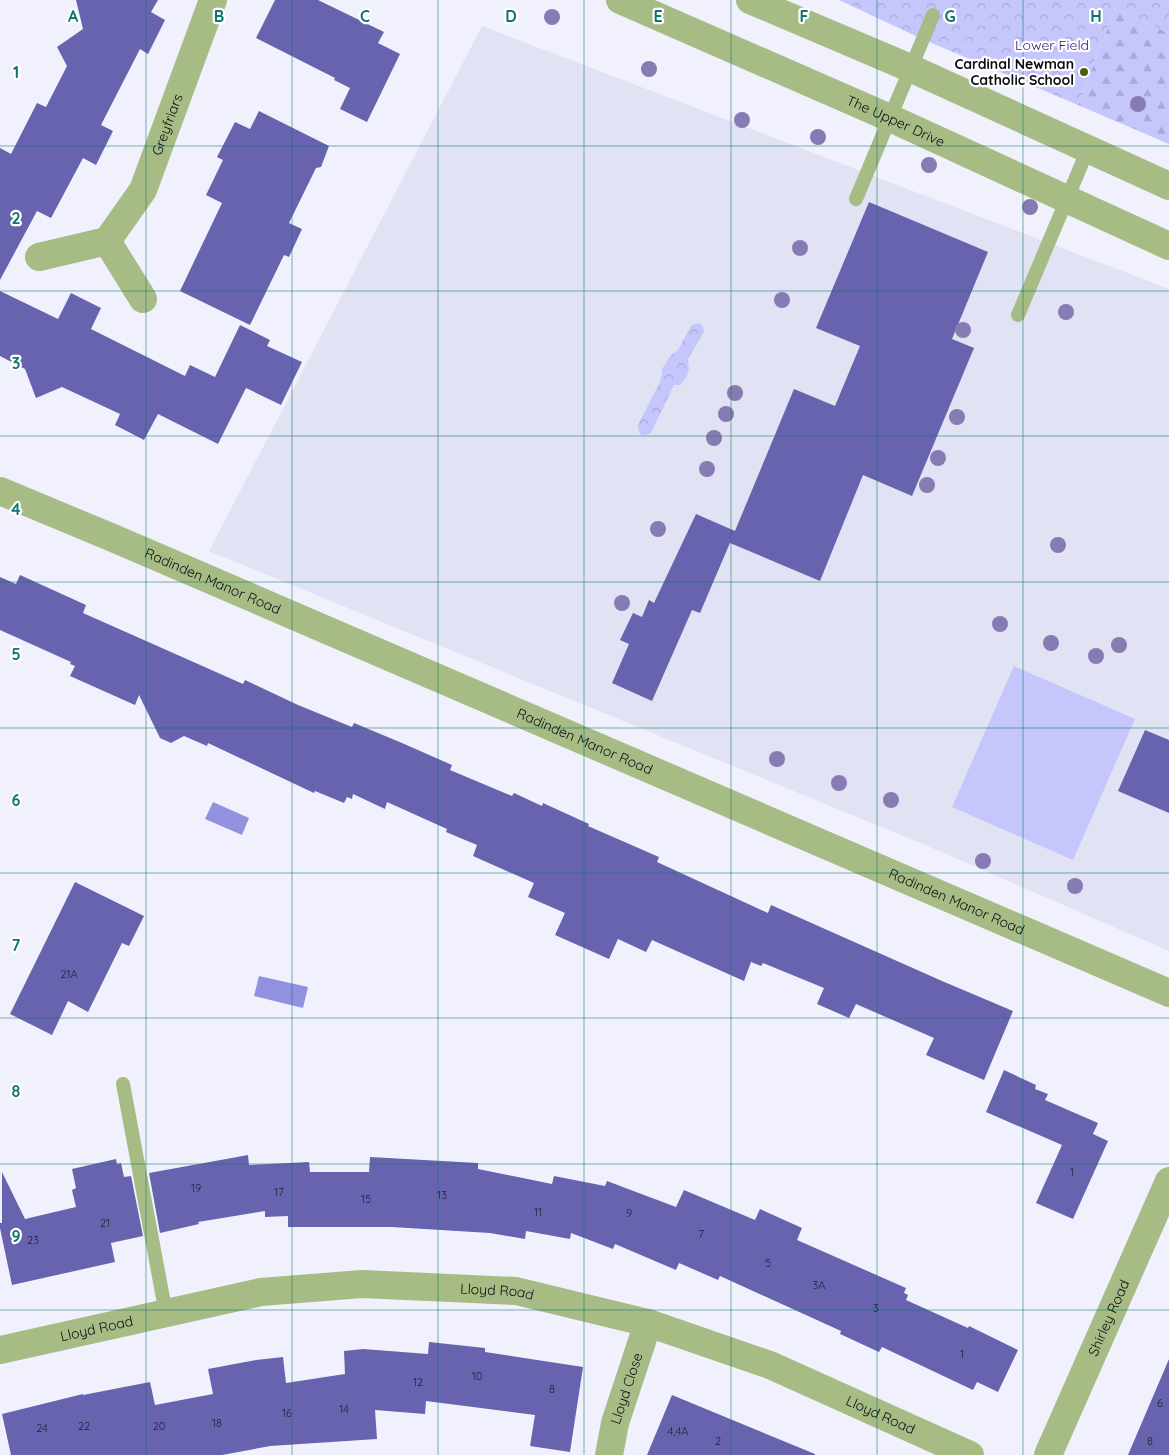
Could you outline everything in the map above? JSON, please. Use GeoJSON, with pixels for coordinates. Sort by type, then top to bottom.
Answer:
{"type":"FeatureCollection","features":[{"type":"Feature","properties":{"kind":"street","name":"Greyfriars"},"geometry":{"type":"LineString","coordinates":[[106,241],[143,190],[213,0]]}},
{"type":"Feature","properties":{"kind":"street","name":"The Upper Drive"},"geometry":{"type":"LineString","coordinates":[[620,0],[655,7],[890,118],[1169,246]]}},
{"type":"Feature","properties":{"kind":"street"},"geometry":{"type":"LineString","coordinates":[[750,0],[910,68],[1169,186]]}},
{"type":"Feature","properties":{"kind":"street"},"geometry":{"type":"LineString","coordinates":[[38,257],[106,241],[144,299]]}},
{"type":"Feature","properties":{"kind":"street","name":"Radinden Manor Road"},"geometry":{"type":"LineString","coordinates":[[0,491],[1169,993]]}},
{"type":"Feature","properties":{"kind":"street","name":"Shirley Road"},"geometry":{"type":"LineString","coordinates":[[1048,1455],[1169,1181]]}},
{"type":"Feature","properties":{"kind":"street","name":"Lloyd Road"},"geometry":{"type":"LineString","coordinates":[[0,1350],[261,1292],[362,1284],[516,1291],[648,1323],[770,1365],[970,1455]]}},
{"type":"Feature","properties":{"kind":"street","name":"Lloyd Close"},"geometry":{"type":"LineString","coordinates":[[609,1455],[615,1423],[648,1323]]}},
{"type":"Feature","properties":{"kind":"lane"},"geometry":{"type":"LineString","coordinates":[[856,199],[933,15]]}},
{"type":"Feature","properties":{"kind":"lane"},"geometry":{"type":"LineString","coordinates":[[1018,315],[1088,149]]}},
{"type":"Feature","properties":{"kind":"lane"},"geometry":{"type":"LineString","coordinates":[[123,1084],[166,1314]]}},
{"type":"Feature","properties":{"kind":"shaded area"},"geometry":{"type":"Polygon","coordinates":[[[482,26],[1169,289],[1169,951],[930,847],[209,551],[482,26]]]}},
{"type":"Feature","properties":{"kind":"shaded area"},"geometry":{"type":"Polygon","coordinates":[[[213,802],[249,818],[242,835],[205,819],[213,802]]]}},
{"type":"Feature","properties":{"kind":"shaded area"},"geometry":{"type":"Polygon","coordinates":[[[259,976],[308,987],[303,1008],[254,996],[259,976]]]}},
{"type":"Feature","properties":{"kind":"green space","name":"Lower Field"},"geometry":{"type":"Polygon","coordinates":[[[839,0],[1169,0],[1169,33],[1115,9],[1078,105],[922,39],[839,0]]]}},
{"type":"Feature","properties":{"kind":"green space"},"geometry":{"type":"Polygon","coordinates":[[[1115,9],[1169,33],[1169,144],[1078,105],[1115,9]]]}},
{"type":"Feature","properties":{"kind":"green space"},"geometry":{"type":"Polygon","coordinates":[[[700,323],[704,332],[688,359],[689,369],[686,378],[680,385],[674,385],[651,433],[641,435],[638,425],[661,380],[662,369],[671,355],[678,350],[691,326],[700,323]]]}},
{"type":"Feature","properties":{"kind":"green space"},"geometry":{"type":"Polygon","coordinates":[[[1014,666],[1135,719],[1073,860],[952,807],[1014,666]]]}},
{"type":"Feature","properties":{"kind":"building"},"geometry":{"type":"Polygon","coordinates":[[[76,0],[158,0],[151,12],[165,20],[148,54],[140,49],[101,125],[113,131],[96,165],[83,158],[51,218],[37,211],[0,280],[0,148],[11,154],[37,103],[46,107],[67,66],[57,47],[83,29],[76,0]]]}},
{"type":"Feature","properties":{"kind":"building"},"geometry":{"type":"Polygon","coordinates":[[[275,0],[318,0],[384,32],[378,43],[400,54],[367,122],[340,109],[350,88],[334,80],[335,78],[256,38],[275,0]]]}},
{"type":"Feature","properties":{"kind":"building"},"geometry":{"type":"Polygon","coordinates":[[[259,111],[329,146],[321,167],[316,168],[289,223],[302,229],[289,257],[284,255],[250,325],[180,291],[222,203],[206,195],[223,160],[217,157],[235,122],[250,129],[259,111]]]}},
{"type":"Feature","properties":{"kind":"building"},"geometry":{"type":"Polygon","coordinates":[[[869,202],[988,252],[952,339],[974,348],[912,496],[863,475],[820,581],[730,543],[794,389],[835,406],[860,346],[816,328],[869,202]]]}},
{"type":"Feature","properties":{"kind":"building"},"geometry":{"type":"Polygon","coordinates":[[[0,291],[58,319],[71,293],[101,308],[91,329],[185,376],[190,365],[215,377],[240,325],[270,340],[267,346],[302,362],[281,405],[246,388],[218,444],[158,414],[144,440],[115,425],[120,414],[62,387],[36,398],[25,369],[0,356],[0,291]]]}},
{"type":"Feature","properties":{"kind":"building"},"geometry":{"type":"Polygon","coordinates":[[[696,514],[735,531],[700,613],[692,610],[652,701],[612,683],[629,644],[620,640],[633,613],[642,617],[649,600],[654,603],[696,514]]]}},
{"type":"Feature","properties":{"kind":"building"},"geometry":{"type":"Polygon","coordinates":[[[20,575],[86,605],[83,613],[243,684],[245,680],[298,705],[352,727],[354,723],[402,743],[452,765],[450,770],[512,796],[514,793],[542,806],[543,803],[589,824],[588,826],[659,857],[657,862],[768,913],[771,905],[1013,1011],[984,1080],[926,1055],[934,1038],[856,1004],[849,1018],[817,1004],[824,988],[763,963],[761,966],[751,962],[744,981],[652,940],[646,952],[618,939],[609,959],[555,935],[565,913],[528,897],[534,883],[473,856],[477,845],[446,832],[447,829],[387,802],[385,809],[353,794],[352,799],[347,797],[344,803],[315,791],[314,793],[208,743],[207,746],[184,736],[171,743],[160,738],[139,695],[135,705],[70,676],[75,666],[70,664],[71,662],[0,630],[0,577],[16,584],[20,575]]]}},
{"type":"Feature","properties":{"kind":"building"},"geometry":{"type":"Polygon","coordinates":[[[1145,730],[1169,740],[1169,813],[1118,791],[1145,730]]]}},
{"type":"Feature","properties":{"kind":"building"},"geometry":{"type":"Polygon","coordinates":[[[75,882],[144,916],[129,946],[122,943],[88,1012],[68,1001],[52,1035],[10,1014],[75,882]]]}},
{"type":"Feature","properties":{"kind":"building"},"geometry":{"type":"Polygon","coordinates":[[[1004,1070],[1036,1085],[1035,1089],[1048,1094],[1045,1100],[1098,1123],[1093,1134],[1108,1141],[1073,1219],[1036,1203],[1062,1145],[986,1112],[1004,1070]]]}},
{"type":"Feature","properties":{"kind":"building"},"geometry":{"type":"Polygon","coordinates":[[[248,1155],[249,1165],[309,1162],[310,1172],[369,1172],[370,1157],[478,1163],[478,1169],[552,1184],[554,1176],[605,1186],[607,1181],[676,1207],[684,1190],[755,1220],[760,1209],[802,1228],[797,1240],[906,1288],[904,1293],[908,1295],[906,1300],[968,1328],[969,1326],[1018,1350],[998,1392],[977,1382],[973,1390],[882,1347],[879,1352],[840,1334],[841,1331],[720,1276],[718,1280],[679,1263],[676,1270],[615,1244],[613,1249],[571,1233],[570,1239],[526,1231],[525,1239],[490,1233],[392,1227],[288,1227],[288,1216],[265,1217],[265,1211],[198,1222],[199,1224],[160,1233],[149,1173],[248,1155]]]}},
{"type":"Feature","properties":{"kind":"building"},"geometry":{"type":"Polygon","coordinates":[[[116,1159],[117,1164],[121,1163],[124,1177],[131,1176],[143,1236],[111,1243],[115,1262],[12,1285],[0,1228],[0,1223],[2,1223],[2,1172],[25,1219],[76,1207],[72,1190],[76,1188],[72,1169],[116,1159]]]}},
{"type":"Feature","properties":{"kind":"building"},"geometry":{"type":"Polygon","coordinates":[[[429,1342],[485,1348],[485,1352],[583,1367],[570,1452],[530,1446],[535,1415],[426,1401],[425,1414],[375,1410],[377,1439],[270,1446],[222,1455],[11,1455],[2,1414],[83,1394],[150,1382],[155,1405],[213,1394],[208,1369],[256,1360],[283,1357],[286,1383],[345,1374],[344,1351],[363,1349],[428,1354],[429,1342]]]}},
{"type":"Feature","properties":{"kind":"building"},"geometry":{"type":"Polygon","coordinates":[[[1169,1359],[1169,1455],[1128,1455],[1169,1359]]]}},
{"type":"Feature","properties":{"kind":"building"},"geometry":{"type":"Polygon","coordinates":[[[672,1395],[815,1454],[815,1455],[647,1455],[672,1395]]]}},
{"type":"Feature","properties":{"kind":"place","name":"Cardinal Newman Catholic School"},"geometry":{"type":"Point","coordinates":[1084,72]}}]}
